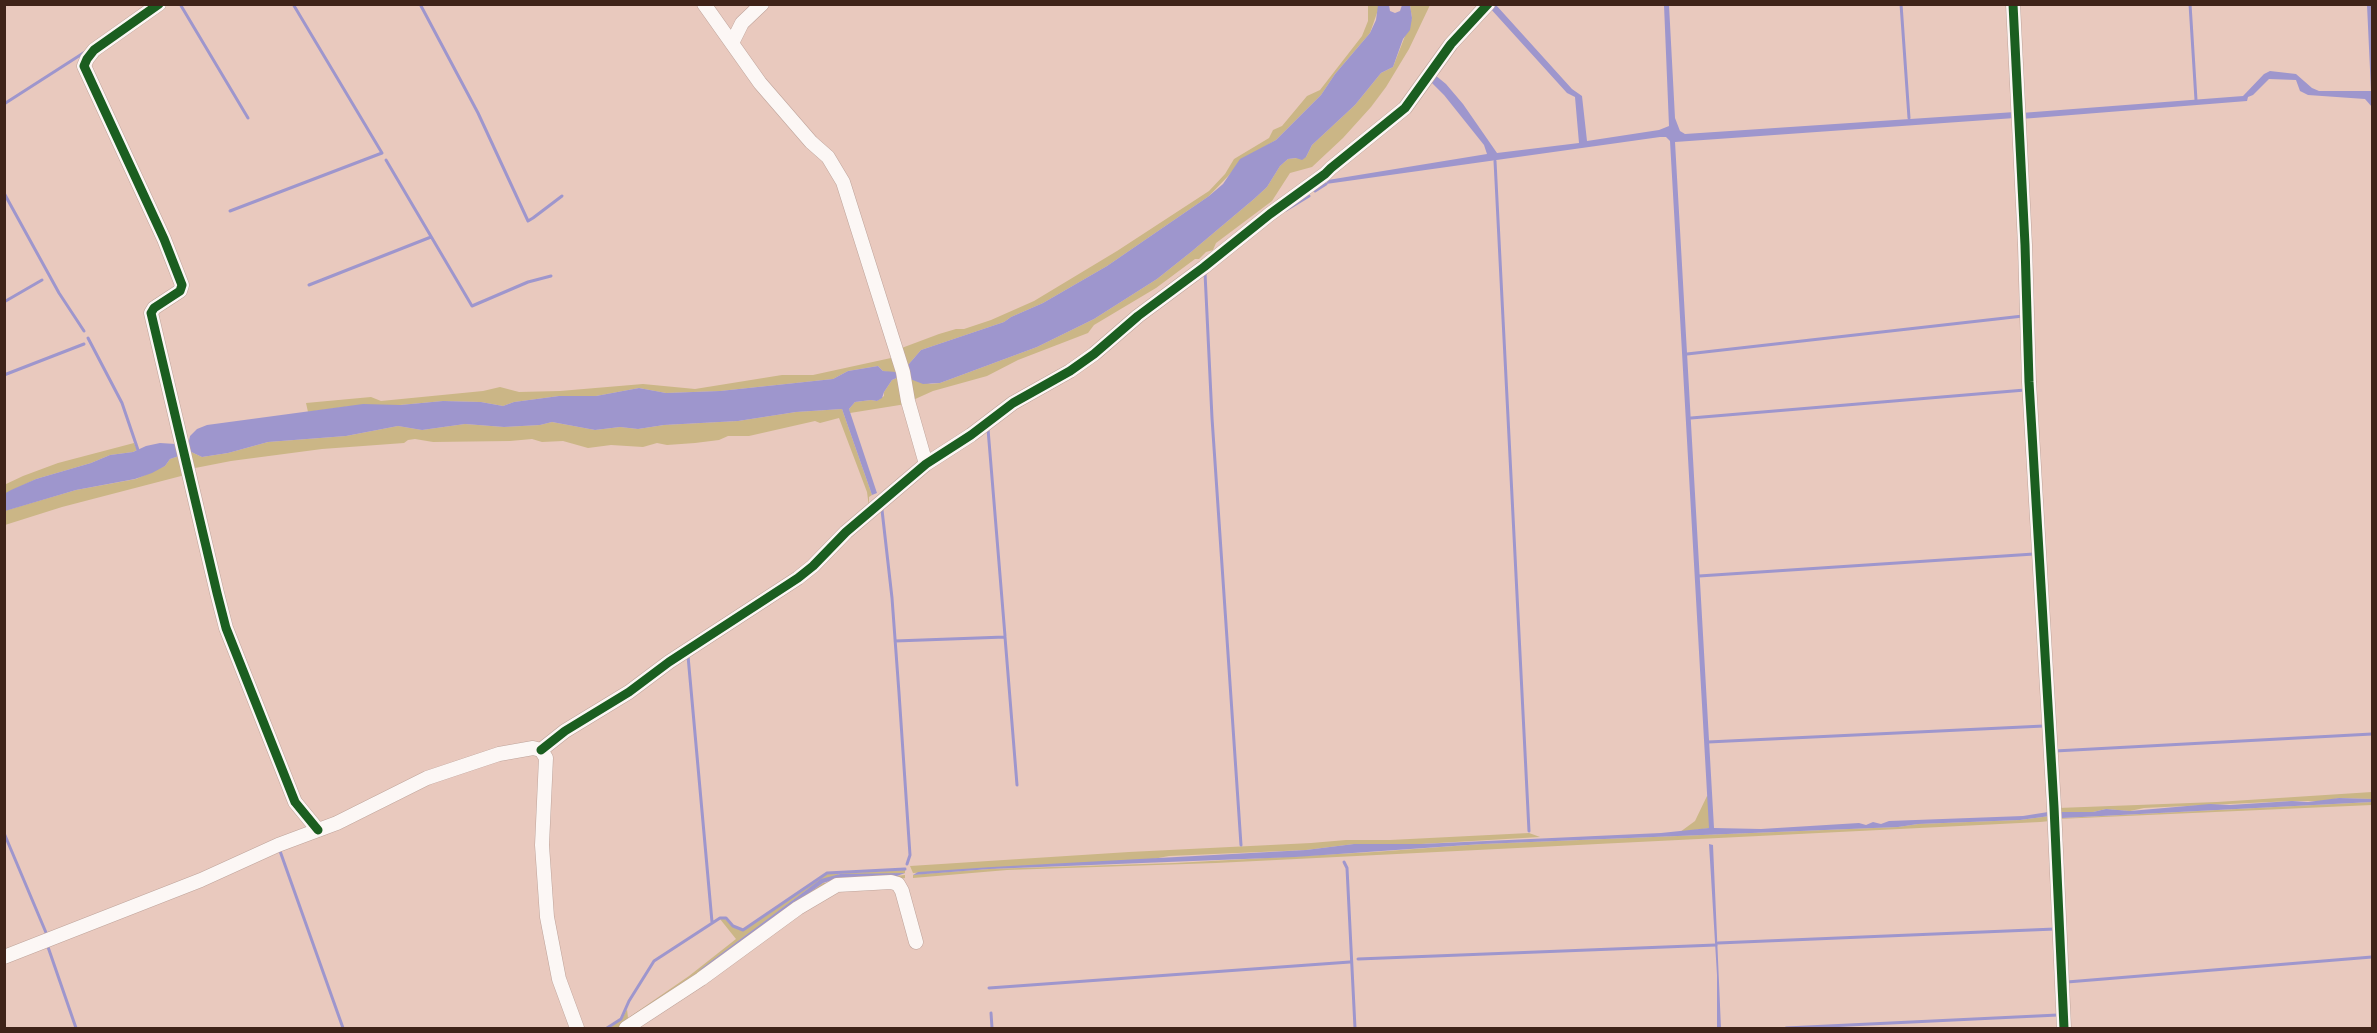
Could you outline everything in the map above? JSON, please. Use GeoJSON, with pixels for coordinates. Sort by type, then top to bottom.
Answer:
{"type":"FeatureCollection","features":[{"type":"Feature","properties":{"kind":"street"},"geometry":{"type":"LineString","coordinates":[[159,4],[94,50],[84,66],[164,239],[182,285],[180,291],[154,308],[151,314],[169,381],[217,593],[226,628],[295,802],[318,830]]}},
{"type":"Feature","properties":{"kind":"street"},"geometry":{"type":"LineString","coordinates":[[704,4],[775,100],[828,157],[843,182],[903,372],[908,400],[926,464]]}},
{"type":"Feature","properties":{"kind":"street"},"geometry":{"type":"LineString","coordinates":[[732,43],[742,23],[762,4]]}},
{"type":"Feature","properties":{"kind":"street"},"geometry":{"type":"LineString","coordinates":[[541,750],[629,692],[669,662],[798,578],[846,532],[926,464],[972,435],[1013,403],[1070,371],[1094,354],[1138,316],[1325,174],[1404,108],[1451,45],[1488,4]]}},
{"type":"Feature","properties":{"kind":"street"},"geometry":{"type":"LineString","coordinates":[[2013,4],[2029,382],[2054,807],[2064,1029]]}},
{"type":"Feature","properties":{"kind":"street"},"geometry":{"type":"LineString","coordinates":[[4,957],[201,880],[278,845],[302,838],[427,778],[499,754],[534,748],[541,750],[546,758],[542,845],[544,892],[559,979],[578,1029]]}},
{"type":"Feature","properties":{"kind":"street"},"geometry":{"type":"LineString","coordinates":[[626,1029],[701,979],[798,908],[837,885],[891,882],[898,884],[916,942]]}},
{"type":"Feature","properties":{"kind":"shaded area"},"geometry":{"type":"Polygon","coordinates":[[[1368,5],[1378,5],[1370,33],[1335,74],[1321,95],[1276,140],[1257,151],[1209,196],[1107,266],[1043,303],[1004,322],[921,350],[908,365],[899,349],[939,334],[991,320],[1034,301],[1117,251],[1209,191],[1225,174],[1234,159],[1269,138],[1273,130],[1282,126],[1307,96],[1320,90],[1362,36],[1368,21],[1368,5]]]}},
{"type":"Feature","properties":{"kind":"shaded area"},"geometry":{"type":"Polygon","coordinates":[[[1378,5],[1389,5],[1390,11],[1395,13],[1400,11],[1402,5],[1410,5],[1412,18],[1410,30],[1403,39],[1393,67],[1381,73],[1355,105],[1312,145],[1306,157],[1302,160],[1288,159],[1280,166],[1267,187],[1191,252],[1157,279],[1094,319],[1037,347],[940,383],[923,384],[910,379],[908,365],[921,350],[1004,322],[1043,303],[1107,266],[1209,196],[1223,184],[1240,159],[1276,140],[1321,95],[1335,74],[1370,33],[1376,20],[1378,5]]]}},
{"type":"Feature","properties":{"kind":"shaded area"},"geometry":{"type":"Polygon","coordinates":[[[1410,5],[1430,5],[1409,49],[1371,107],[1312,167],[1290,173],[1272,201],[1216,243],[1213,250],[1206,252],[1156,288],[1094,325],[1088,333],[1018,360],[987,376],[933,391],[913,400],[910,379],[931,384],[940,383],[1037,347],[1094,319],[1157,279],[1191,252],[1267,187],[1280,166],[1288,159],[1306,157],[1312,145],[1355,105],[1381,73],[1393,67],[1412,18],[1410,5]]]}},
{"type":"Feature","properties":{"kind":"shaded area"},"geometry":{"type":"Polygon","coordinates":[[[1496,5],[1572,89],[1582,96],[1587,141],[1659,130],[1669,126],[1664,5],[1669,5],[1675,118],[1680,131],[1685,134],[2015,112],[2015,118],[1675,142],[1714,828],[1761,829],[1859,823],[1866,825],[1873,822],[1881,824],[1889,821],[2023,816],[2048,812],[2050,816],[2020,820],[1918,824],[1898,827],[1482,844],[1295,857],[989,869],[913,875],[918,872],[1306,850],[1354,844],[1421,844],[1661,833],[1709,828],[1670,141],[1666,137],[1660,137],[1326,184],[1328,180],[1487,154],[1484,145],[1430,81],[1435,75],[1463,104],[1497,153],[1579,143],[1575,97],[1567,93],[1489,7],[1496,5]]]}},
{"type":"Feature","properties":{"kind":"shaded area"},"geometry":{"type":"Polygon","coordinates":[[[2367,5],[2371,5],[2372,107],[2365,99],[2308,95],[2300,91],[2296,80],[2269,79],[2248,97],[2247,101],[2021,119],[2021,113],[2243,96],[2264,74],[2270,71],[2296,74],[2319,91],[2371,91],[2367,5]]]}},
{"type":"Feature","properties":{"kind":"shaded area"},"geometry":{"type":"Polygon","coordinates":[[[891,358],[899,374],[883,371],[878,366],[848,371],[833,379],[720,391],[666,393],[639,388],[596,396],[559,396],[514,402],[503,406],[481,402],[443,401],[352,406],[308,412],[306,403],[371,397],[381,401],[483,391],[500,387],[519,392],[643,384],[695,389],[782,375],[813,375],[891,358]]]}},
{"type":"Feature","properties":{"kind":"shaded area"},"geometry":{"type":"Polygon","coordinates":[[[878,366],[883,371],[896,372],[901,376],[892,380],[882,398],[877,401],[855,402],[849,409],[877,493],[872,495],[842,409],[638,429],[620,427],[595,430],[552,422],[504,427],[465,424],[422,430],[398,426],[346,436],[268,442],[228,453],[202,457],[187,450],[190,436],[197,429],[207,425],[363,404],[400,405],[443,401],[481,402],[503,406],[514,402],[559,396],[596,396],[639,388],[666,393],[720,391],[833,379],[848,371],[878,366]]]}},
{"type":"Feature","properties":{"kind":"shaded area"},"geometry":{"type":"Polygon","coordinates":[[[901,376],[906,404],[850,413],[849,409],[855,402],[877,401],[884,396],[892,380],[901,376]]]}},
{"type":"Feature","properties":{"kind":"shaded area"},"geometry":{"type":"Polygon","coordinates":[[[842,409],[872,495],[869,497],[869,507],[867,492],[839,418],[749,436],[728,436],[719,440],[695,443],[667,445],[657,443],[643,447],[611,445],[588,448],[563,441],[542,442],[532,439],[433,442],[415,439],[404,443],[322,449],[231,461],[190,469],[187,450],[202,457],[228,453],[268,442],[346,436],[398,426],[422,430],[465,424],[504,427],[552,422],[595,430],[620,427],[638,429],[842,409]]]}},
{"type":"Feature","properties":{"kind":"shaded area"},"geometry":{"type":"Polygon","coordinates":[[[134,443],[137,450],[133,452],[110,455],[36,479],[5,494],[4,485],[23,476],[58,463],[134,443]]]}},
{"type":"Feature","properties":{"kind":"shaded area"},"geometry":{"type":"Polygon","coordinates":[[[160,443],[176,444],[179,456],[170,459],[165,466],[152,473],[135,479],[76,490],[5,511],[4,494],[36,479],[110,455],[133,452],[160,443]]]}},
{"type":"Feature","properties":{"kind":"shaded area"},"geometry":{"type":"Polygon","coordinates":[[[179,456],[185,475],[62,507],[5,525],[4,511],[76,490],[136,479],[165,466],[170,459],[179,456]]]}},
{"type":"Feature","properties":{"kind":"shaded area"},"geometry":{"type":"Polygon","coordinates":[[[2372,792],[2372,799],[2339,798],[2325,801],[2144,808],[2130,811],[2106,809],[2093,812],[2058,812],[2058,808],[2217,802],[2372,792]]]}},
{"type":"Feature","properties":{"kind":"shaded area"},"geometry":{"type":"Polygon","coordinates":[[[1707,796],[1709,797],[1710,828],[1680,832],[1695,821],[1707,796]]]}},
{"type":"Feature","properties":{"kind":"shaded area"},"geometry":{"type":"Polygon","coordinates":[[[2339,798],[2372,799],[2372,802],[2062,818],[2058,812],[2093,812],[2106,809],[2130,811],[2210,804],[2308,802],[2339,798]]]}},
{"type":"Feature","properties":{"kind":"shaded area"},"geometry":{"type":"Polygon","coordinates":[[[2372,802],[2372,805],[2058,819],[2061,816],[2063,818],[2372,802]]]}},
{"type":"Feature","properties":{"kind":"shaded area"},"geometry":{"type":"Polygon","coordinates":[[[2050,816],[2050,821],[2040,822],[1216,863],[1007,870],[913,878],[913,875],[989,869],[1175,863],[1482,844],[1898,827],[1918,824],[2020,820],[2050,816]]]}},
{"type":"Feature","properties":{"kind":"shaded area"},"geometry":{"type":"Polygon","coordinates":[[[1529,833],[1540,837],[1421,844],[1354,844],[1306,850],[1169,856],[1153,859],[913,873],[910,866],[1346,840],[1529,833]]]}},
{"type":"Feature","properties":{"kind":"shaded area"},"geometry":{"type":"Polygon","coordinates":[[[1709,844],[1713,845],[1721,1028],[1717,1028],[1717,975],[1709,844]]]}},
{"type":"Feature","properties":{"kind":"shaded area"},"geometry":{"type":"Polygon","coordinates":[[[905,870],[905,873],[894,874],[840,874],[808,889],[703,968],[823,883],[905,875],[905,878],[896,880],[833,884],[622,1028],[609,1028],[622,1019],[627,1009],[628,1018],[689,976],[736,939],[720,919],[725,919],[733,927],[743,931],[827,874],[905,870]]]}},
{"type":"Feature","properties":{"kind":"shaded area"},"geometry":{"type":"Polygon","coordinates":[[[905,873],[894,877],[833,880],[823,883],[712,964],[698,971],[821,879],[840,874],[905,873]]]}},
{"type":"Feature","properties":{"kind":"waterway"},"geometry":{"type":"LineString","coordinates":[[180,4],[248,118]]}},
{"type":"Feature","properties":{"kind":"waterway"},"geometry":{"type":"LineString","coordinates":[[230,211],[382,153],[293,4]]}},
{"type":"Feature","properties":{"kind":"waterway"},"geometry":{"type":"LineString","coordinates":[[420,4],[478,113],[528,221],[562,196]]}},
{"type":"Feature","properties":{"kind":"waterway"},"geometry":{"type":"LineString","coordinates":[[1901,4],[1909,118]]}},
{"type":"Feature","properties":{"kind":"waterway"},"geometry":{"type":"LineString","coordinates":[[2190,4],[2196,100]]}},
{"type":"Feature","properties":{"kind":"waterway"},"geometry":{"type":"LineString","coordinates":[[4,104],[85,52]]}},
{"type":"Feature","properties":{"kind":"waterway"},"geometry":{"type":"LineString","coordinates":[[386,160],[472,306],[528,282],[551,276]]}},
{"type":"Feature","properties":{"kind":"waterway"},"geometry":{"type":"LineString","coordinates":[[1495,161],[1529,831]]}},
{"type":"Feature","properties":{"kind":"waterway"},"geometry":{"type":"LineString","coordinates":[[1315,191],[1326,184]]}},
{"type":"Feature","properties":{"kind":"waterway"},"geometry":{"type":"LineString","coordinates":[[4,193],[59,293],[84,331]]}},
{"type":"Feature","properties":{"kind":"waterway"},"geometry":{"type":"LineString","coordinates":[[1286,210],[1309,196]]}},
{"type":"Feature","properties":{"kind":"waterway"},"geometry":{"type":"LineString","coordinates":[[309,285],[431,237]]}},
{"type":"Feature","properties":{"kind":"waterway"},"geometry":{"type":"LineString","coordinates":[[1205,273],[1212,418],[1241,845]]}},
{"type":"Feature","properties":{"kind":"waterway"},"geometry":{"type":"LineString","coordinates":[[4,302],[42,280]]}},
{"type":"Feature","properties":{"kind":"waterway"},"geometry":{"type":"LineString","coordinates":[[1687,354],[2023,316]]}},
{"type":"Feature","properties":{"kind":"waterway"},"geometry":{"type":"LineString","coordinates":[[88,338],[122,403],[138,450]]}},
{"type":"Feature","properties":{"kind":"waterway"},"geometry":{"type":"LineString","coordinates":[[4,375],[84,344]]}},
{"type":"Feature","properties":{"kind":"waterway"},"geometry":{"type":"LineString","coordinates":[[1691,418],[2025,390]]}},
{"type":"Feature","properties":{"kind":"waterway"},"geometry":{"type":"LineString","coordinates":[[988,429],[1005,636]]}},
{"type":"Feature","properties":{"kind":"waterway"},"geometry":{"type":"LineString","coordinates":[[882,510],[892,598],[899,693],[910,855],[907,864]]}},
{"type":"Feature","properties":{"kind":"waterway"},"geometry":{"type":"LineString","coordinates":[[1699,576],[2034,554]]}},
{"type":"Feature","properties":{"kind":"waterway"},"geometry":{"type":"LineString","coordinates":[[895,641],[1005,637],[1017,785]]}},
{"type":"Feature","properties":{"kind":"waterway"},"geometry":{"type":"LineString","coordinates":[[688,656],[712,922]]}},
{"type":"Feature","properties":{"kind":"waterway"},"geometry":{"type":"LineString","coordinates":[[1708,742],[2044,726]]}},
{"type":"Feature","properties":{"kind":"waterway"},"geometry":{"type":"LineString","coordinates":[[2055,751],[2372,734]]}},
{"type":"Feature","properties":{"kind":"waterway"},"geometry":{"type":"LineString","coordinates":[[4,833],[47,935]]}},
{"type":"Feature","properties":{"kind":"waterway"},"geometry":{"type":"LineString","coordinates":[[280,851],[343,1028]]}},
{"type":"Feature","properties":{"kind":"waterway"},"geometry":{"type":"LineString","coordinates":[[1344,862],[1347,868],[1355,1028]]}},
{"type":"Feature","properties":{"kind":"waterway"},"geometry":{"type":"LineString","coordinates":[[607,1028],[621,1019],[629,1001],[654,961],[720,918],[726,918],[733,926],[743,930],[827,873],[905,869]]}},
{"type":"Feature","properties":{"kind":"waterway"},"geometry":{"type":"LineString","coordinates":[[1718,943],[2055,929]]}},
{"type":"Feature","properties":{"kind":"waterway"},"geometry":{"type":"LineString","coordinates":[[1358,959],[1716,945]]}},
{"type":"Feature","properties":{"kind":"waterway"},"geometry":{"type":"LineString","coordinates":[[48,947],[76,1028]]}},
{"type":"Feature","properties":{"kind":"waterway"},"geometry":{"type":"LineString","coordinates":[[2067,982],[2372,957]]}},
{"type":"Feature","properties":{"kind":"waterway"},"geometry":{"type":"LineString","coordinates":[[989,988],[1350,962]]}},
{"type":"Feature","properties":{"kind":"waterway"},"geometry":{"type":"LineString","coordinates":[[991,1013],[992,1028]]}},
{"type":"Feature","properties":{"kind":"waterway"},"geometry":{"type":"LineString","coordinates":[[1786,1028],[2058,1015]]}},
{"type":"Feature","properties":{"kind":"cycle path"},"geometry":{"type":"LineString","coordinates":[[159,4],[94,50],[84,66],[164,239],[182,285],[180,291],[154,308],[151,313],[217,593],[226,628],[295,802],[318,830]]}},
{"type":"Feature","properties":{"kind":"cycle path"},"geometry":{"type":"LineString","coordinates":[[541,750],[565,731],[629,692],[669,662],[798,578],[846,532],[926,464],[971,435],[1013,403],[1070,371],[1094,354],[1138,316],[1325,174],[1405,108],[1451,44],[1488,4]]}},
{"type":"Feature","properties":{"kind":"cycle path"},"geometry":{"type":"LineString","coordinates":[[2013,4],[2029,382],[2054,807],[2064,1028]]}}]}
